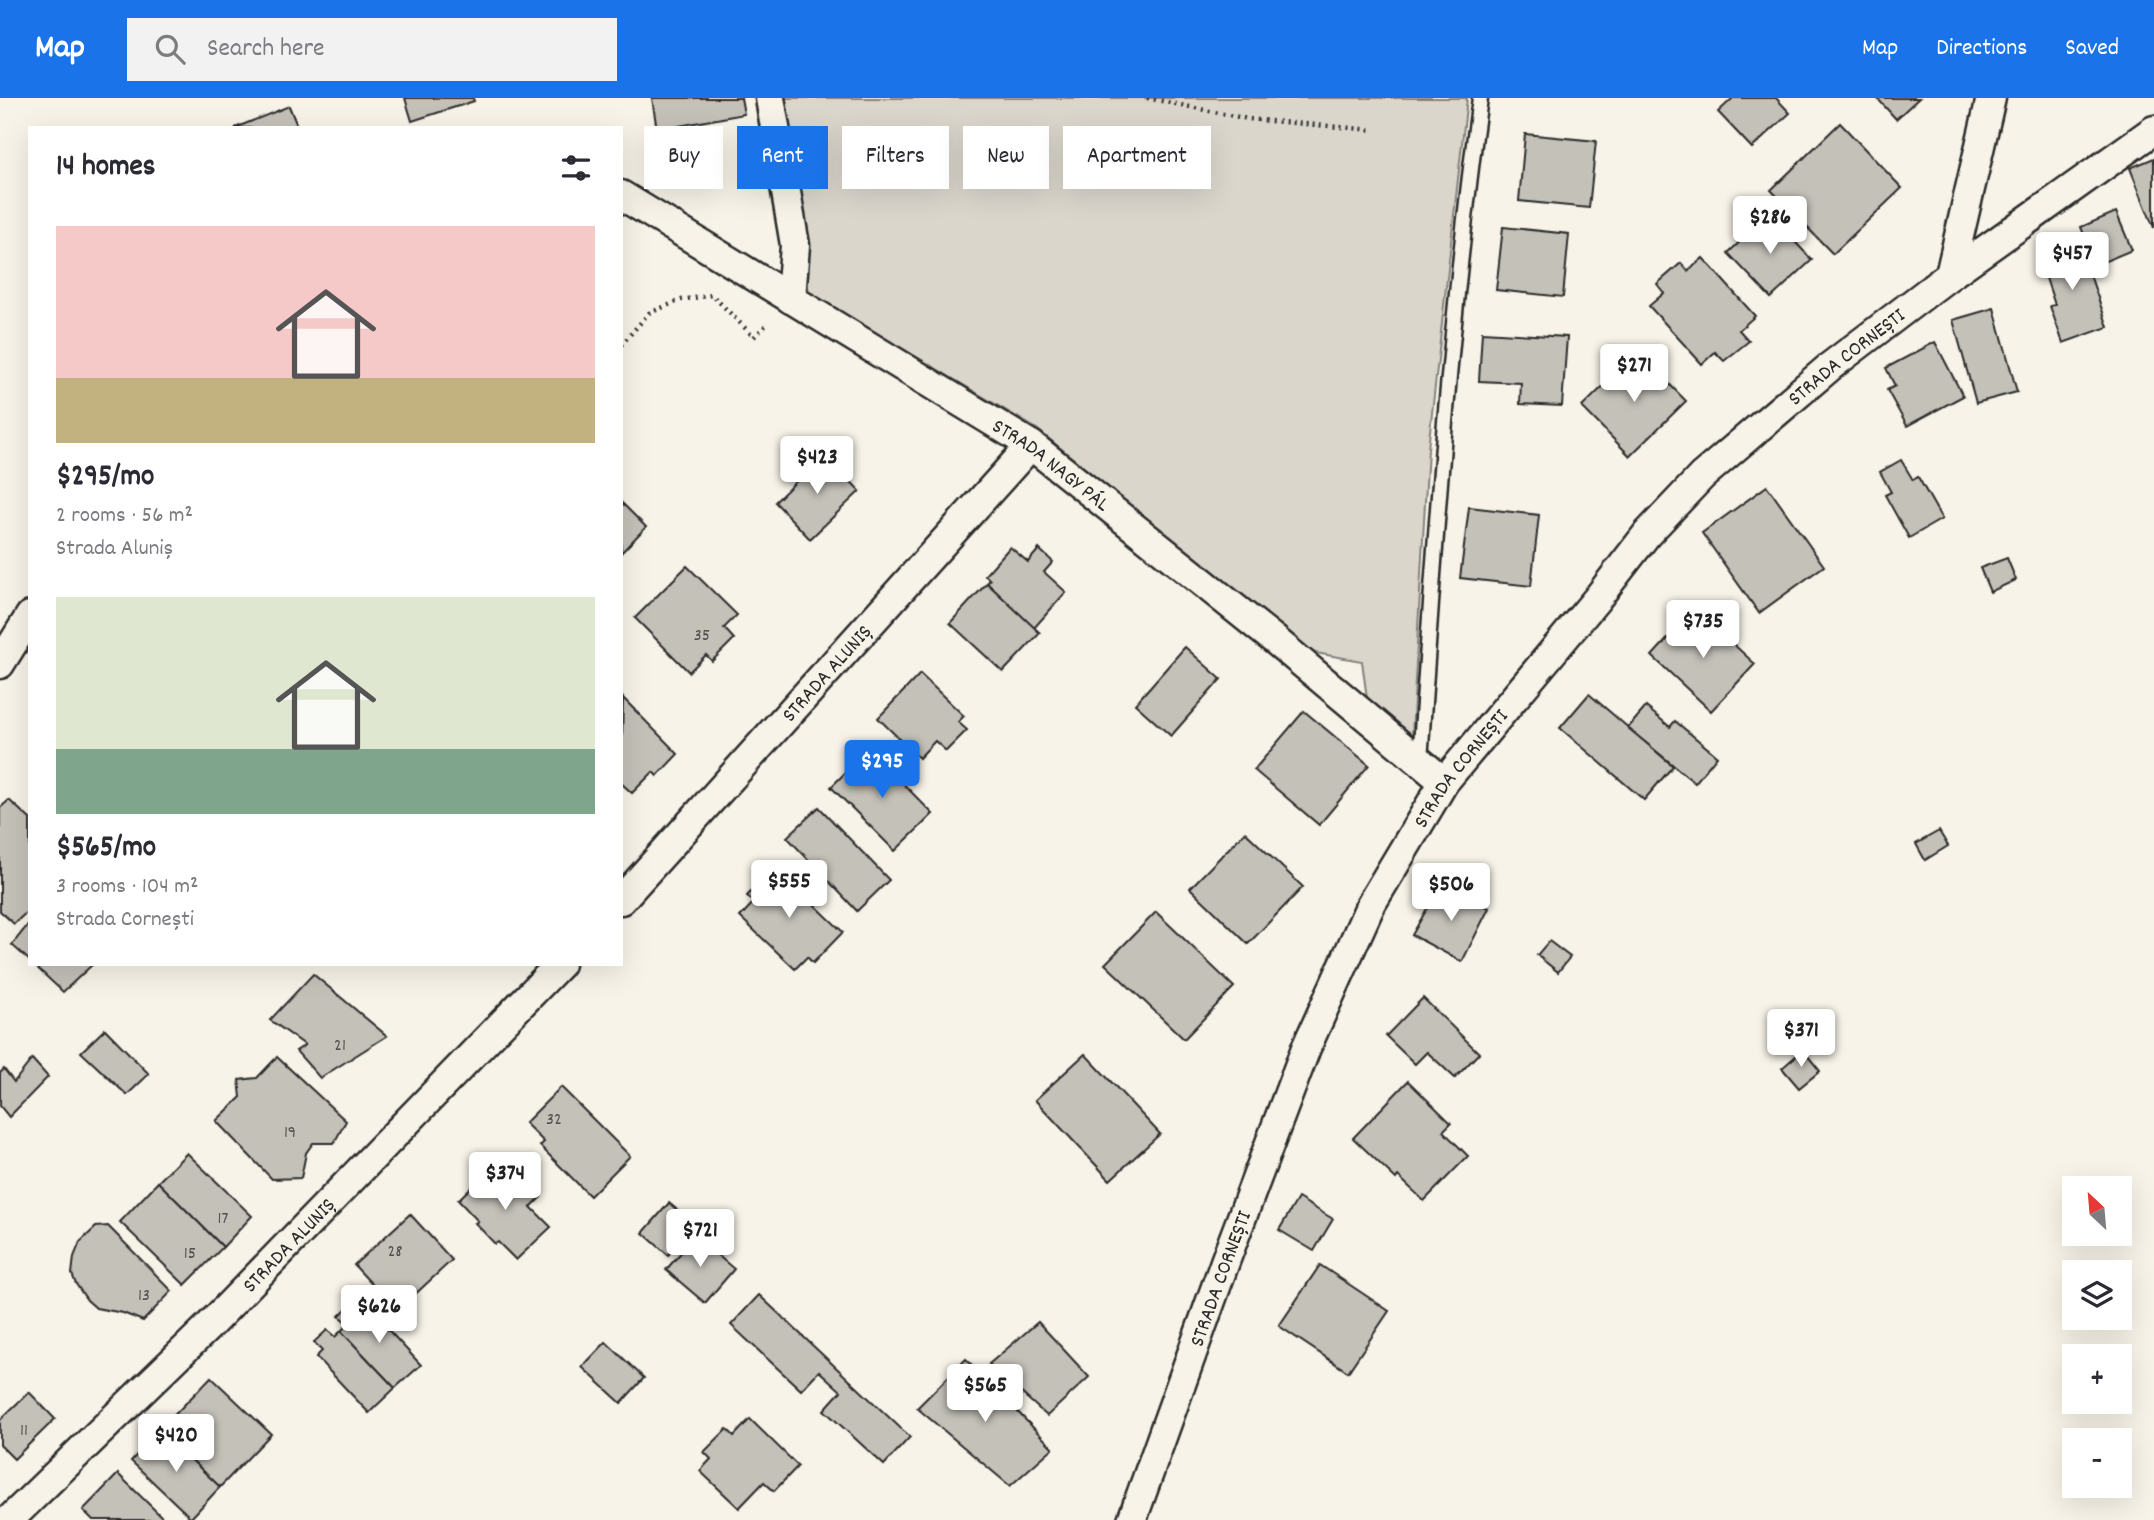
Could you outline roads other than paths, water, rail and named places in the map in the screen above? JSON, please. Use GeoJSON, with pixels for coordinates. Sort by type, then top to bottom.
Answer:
{"type":"FeatureCollection","features":[{"type":"Feature","properties":{"kind":"street"},"geometry":{"type":"LineString","coordinates":[[770,98],[795,245],[791,299]]}},
{"type":"Feature","properties":{"kind":"street"},"geometry":{"type":"LineString","coordinates":[[1950,275],[1991,98]]}},
{"type":"Feature","properties":{"kind":"street","name":"STRADA CORNEȘTI"},"geometry":{"type":"LineString","coordinates":[[1132,1520],[1306,1048],[1371,904],[1444,782],[1596,600],[1647,534],[1702,476],[1832,365],[1950,275],[2154,130]]}},
{"type":"Feature","properties":{"kind":"street","name":"STRADA NAGY PÁL"},"geometry":{"type":"LineString","coordinates":[[623,196],[1031,445],[1276,641],[1444,782]]}},
{"type":"Feature","properties":{"kind":"street","name":"STRADA ALUNIȘ"},"geometry":{"type":"LineString","coordinates":[[623,898],[1031,445]]}},
{"type":"Feature","properties":{"kind":"street"},"geometry":{"type":"LineString","coordinates":[[0,664],[28,619]]}},
{"type":"Feature","properties":{"kind":"street","name":"STRADA ALUNIȘ"},"geometry":{"type":"LineString","coordinates":[[9,1520],[209,1325],[558,966]]}},
{"type":"Feature","properties":{"kind":"lane"},"geometry":{"type":"LineString","coordinates":[[1420,763],[1441,449],[1470,167],[1480,98]]}}]}
